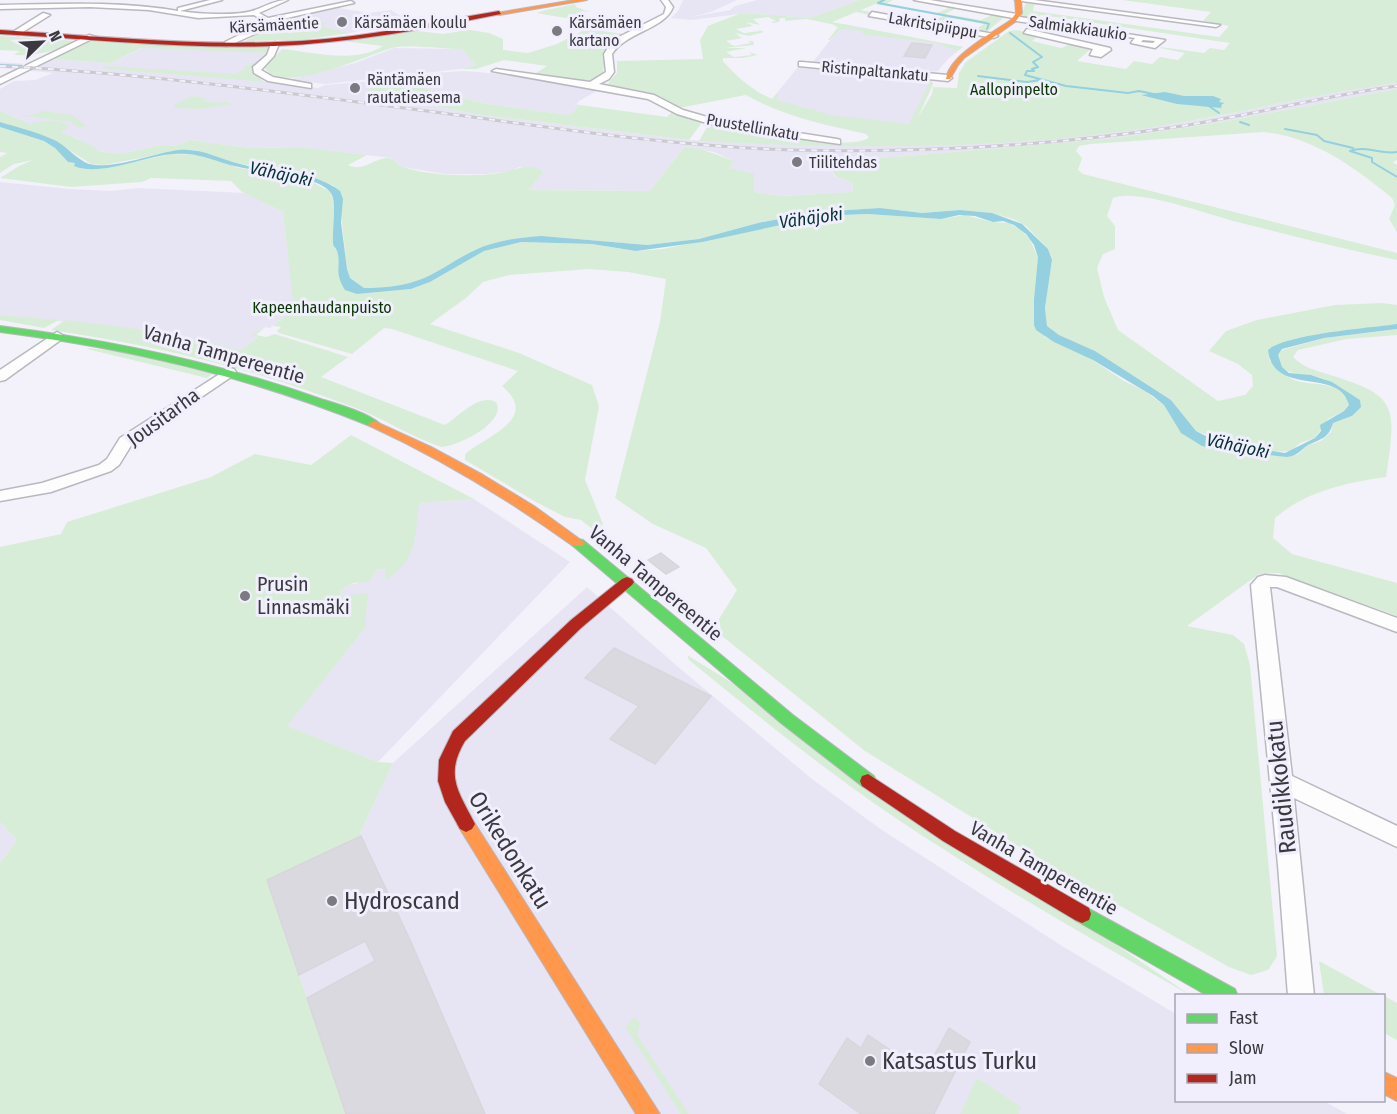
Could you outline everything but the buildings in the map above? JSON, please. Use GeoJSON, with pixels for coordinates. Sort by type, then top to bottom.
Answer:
{"type":"FeatureCollection","features":[{"type":"Feature","properties":{"kind":"street"},"geometry":{"type":"LineString","coordinates":[[90,5],[102,0]]}},
{"type":"Feature","properties":{"kind":"street"},"geometry":{"type":"LineString","coordinates":[[170,11],[219,0]]}},
{"type":"Feature","properties":{"kind":"street"},"geometry":{"type":"LineString","coordinates":[[255,14],[265,7],[285,0]]}},
{"type":"Feature","properties":{"kind":"street","name":"Kärsämäentie"},"geometry":{"type":"LineString","coordinates":[[0,32],[228,44],[275,44],[362,35],[580,0]]}},
{"type":"Feature","properties":{"kind":"street"},"geometry":{"type":"LineString","coordinates":[[591,85],[606,77],[609,72],[608,54],[616,42],[667,15],[670,7],[664,0]]}},
{"type":"Feature","properties":{"kind":"street"},"geometry":{"type":"LineString","coordinates":[[918,0],[1014,20],[1098,48]]}},
{"type":"Feature","properties":{"kind":"street"},"geometry":{"type":"LineString","coordinates":[[948,78],[955,64],[962,57],[1014,20],[1020,8],[1018,0],[1216,25]]}},
{"type":"Feature","properties":{"kind":"street"},"geometry":{"type":"LineString","coordinates":[[228,44],[254,31],[267,20],[297,16],[317,9],[351,3]]}},
{"type":"Feature","properties":{"kind":"street"},"geometry":{"type":"LineString","coordinates":[[0,7],[90,5],[216,16],[255,14],[267,20]]}},
{"type":"Feature","properties":{"kind":"street"},"geometry":{"type":"LineString","coordinates":[[216,16],[246,7]]}},
{"type":"Feature","properties":{"kind":"street","name":"Lakritsipiippu"},"geometry":{"type":"LineString","coordinates":[[872,14],[993,36]]}},
{"type":"Feature","properties":{"kind":"street"},"geometry":{"type":"LineString","coordinates":[[15,33],[46,15]]}},
{"type":"Feature","properties":{"kind":"street","name":"Salmiakkiaukio"},"geometry":{"type":"LineString","coordinates":[[1014,20],[1141,38]]}},
{"type":"Feature","properties":{"kind":"street"},"geometry":{"type":"LineString","coordinates":[[0,81],[92,37]]}},
{"type":"Feature","properties":{"kind":"street"},"geometry":{"type":"LineString","coordinates":[[275,44],[273,53],[257,67],[257,72],[271,79],[308,86]]}},
{"type":"Feature","properties":{"kind":"street","name":"Ristinpaltankatu"},"geometry":{"type":"LineString","coordinates":[[802,64],[948,78]]}},
{"type":"Feature","properties":{"kind":"street","name":"Puustellinkatu"},"geometry":{"type":"LineString","coordinates":[[496,71],[591,85],[651,97],[680,112],[720,124],[837,142]]}},
{"type":"Feature","properties":{"kind":"street","name":"Vanha Tampereentie"},"geometry":{"type":"LineString","coordinates":[[0,329],[138,349],[229,372],[318,401],[393,432],[444,458],[545,519],[595,555],[759,696],[863,777],[938,827],[1028,882],[1224,994]]}},
{"type":"Feature","properties":{"kind":"street"},"geometry":{"type":"LineString","coordinates":[[0,377],[57,336]]}},
{"type":"Feature","properties":{"kind":"street","name":"Jousitarha"},"geometry":{"type":"LineString","coordinates":[[0,496],[45,488],[105,468],[113,462],[126,441],[135,434],[229,372]]}},
{"type":"Feature","properties":{"kind":"street","name":"Raudikkokatu"},"geometry":{"type":"LineString","coordinates":[[1300,994],[1300,973],[1260,585],[1265,581],[1279,581],[1397,625]]}},
{"type":"Feature","properties":{"kind":"street","name":"Orikedonkatu"},"geometry":{"type":"LineString","coordinates":[[627,582],[576,624],[459,736],[448,752],[444,764],[444,776],[447,792],[454,804],[649,1114]]}},
{"type":"Feature","properties":{"kind":"street"},"geometry":{"type":"LineString","coordinates":[[1281,781],[1397,837]]}},
{"type":"Feature","properties":{"kind":"shaded area"},"geometry":{"type":"Polygon","coordinates":[[[683,0],[737,0],[711,12],[690,17],[730,10],[735,6],[757,0],[859,0],[810,18],[748,13],[691,20],[671,18],[678,11],[683,0]]]}},
{"type":"Feature","properties":{"kind":"shaded area","name":"Kärsämäen koulu"},"geometry":{"type":"Polygon","coordinates":[[[332,7],[369,13],[391,10],[407,20],[350,33],[321,35],[283,19],[332,7]]]}},
{"type":"Feature","properties":{"kind":"shaded area"},"geometry":{"type":"Polygon","coordinates":[[[843,24],[963,47],[938,71],[921,73],[919,77],[930,80],[933,84],[914,125],[807,113],[772,99],[802,62],[812,63],[843,24]]]}},
{"type":"Feature","properties":{"kind":"shaded area"},"geometry":{"type":"Polygon","coordinates":[[[150,44],[270,47],[269,54],[263,59],[230,77],[318,88],[325,85],[387,80],[387,83],[373,96],[396,91],[409,97],[436,96],[430,105],[475,114],[689,140],[840,146],[1012,141],[1145,128],[1213,117],[1353,88],[1397,83],[1397,89],[1222,122],[1116,138],[882,158],[829,157],[829,166],[835,177],[852,182],[853,192],[780,196],[754,192],[728,168],[734,161],[714,152],[684,147],[650,191],[527,190],[544,172],[519,167],[511,171],[487,174],[445,174],[402,167],[391,158],[300,147],[249,148],[191,140],[173,146],[163,145],[118,154],[99,151],[76,138],[31,124],[0,111],[0,89],[14,81],[35,80],[53,73],[0,68],[0,62],[42,65],[50,59],[111,63],[150,44]]]}},
{"type":"Feature","properties":{"kind":"shaded area"},"geometry":{"type":"Polygon","coordinates":[[[394,48],[463,49],[476,65],[460,69],[326,84],[287,80],[355,63],[394,48]]]}},
{"type":"Feature","properties":{"kind":"shaded area"},"geometry":{"type":"Polygon","coordinates":[[[464,71],[524,76],[600,89],[579,101],[577,104],[580,105],[569,115],[487,104],[410,85],[437,76],[434,73],[464,71]]]}},
{"type":"Feature","properties":{"kind":"shaded area"},"geometry":{"type":"Polygon","coordinates":[[[0,182],[111,191],[138,188],[245,193],[283,212],[295,309],[270,328],[262,327],[253,335],[258,337],[241,350],[199,340],[140,334],[145,330],[0,315],[0,182]]]}},
{"type":"Feature","properties":{"kind":"shaded area"},"geometry":{"type":"Polygon","coordinates":[[[474,499],[570,562],[378,762],[286,726],[365,628],[352,595],[342,596],[340,591],[352,583],[370,578],[377,569],[359,507],[474,499]]]}},
{"type":"Feature","properties":{"kind":"shaded area"},"geometry":{"type":"Polygon","coordinates":[[[587,587],[812,779],[882,830],[1062,946],[1175,1013],[1175,1102],[1326,1102],[1347,1114],[346,1114],[267,880],[360,833],[393,763],[587,587]]]}},
{"type":"Feature","properties":{"kind":"shaded area"},"geometry":{"type":"Polygon","coordinates":[[[0,822],[17,840],[0,863],[0,822]]]}},
{"type":"Feature","properties":{"kind":"green space","name":"Aallopinpelto"},"geometry":{"type":"Polygon","coordinates":[[[859,0],[893,0],[886,4],[937,13],[951,7],[957,8],[945,14],[981,20],[994,14],[1006,16],[985,33],[972,31],[984,24],[951,18],[937,24],[930,23],[943,16],[875,4],[861,10],[874,13],[870,15],[856,12],[832,22],[963,47],[956,51],[936,43],[840,29],[828,40],[838,27],[835,25],[807,19],[785,21],[785,18],[780,18],[779,22],[773,23],[771,22],[776,21],[768,17],[753,19],[760,25],[746,22],[753,26],[736,29],[744,33],[760,31],[758,29],[764,32],[749,36],[735,33],[742,38],[726,41],[734,46],[753,41],[754,45],[724,48],[746,48],[726,52],[734,57],[752,55],[749,52],[758,55],[723,58],[723,61],[746,83],[772,99],[777,93],[777,100],[831,115],[909,124],[930,81],[924,78],[932,81],[933,84],[918,117],[932,94],[933,87],[957,88],[959,73],[966,62],[1009,31],[1017,30],[1039,35],[1032,41],[1061,48],[1074,43],[1092,48],[1077,61],[1126,69],[1134,61],[1152,64],[1160,57],[1178,60],[1185,53],[1161,47],[1204,53],[1210,48],[1224,50],[1230,43],[1041,15],[1032,20],[1021,17],[1026,2],[1041,2],[1034,5],[1033,11],[1219,37],[1229,26],[1203,21],[1211,12],[1122,0],[1397,0],[1397,83],[1178,123],[1092,135],[980,144],[867,146],[699,141],[710,122],[819,141],[841,143],[859,141],[869,137],[866,134],[789,114],[746,95],[679,108],[613,87],[608,83],[617,73],[617,61],[703,59],[700,40],[708,26],[739,14],[810,18],[859,0]]]}},
{"type":"Feature","properties":{"kind":"green space"},"geometry":{"type":"Polygon","coordinates":[[[575,4],[576,7],[590,12],[583,11],[566,18],[536,13],[545,11],[537,12],[575,4]]]}},
{"type":"Feature","properties":{"kind":"green space"},"geometry":{"type":"Polygon","coordinates":[[[294,17],[328,23],[319,26],[350,33],[302,40],[245,41],[273,24],[294,17]]]}},
{"type":"Feature","properties":{"kind":"green space"},"geometry":{"type":"Polygon","coordinates":[[[458,28],[489,33],[503,39],[503,50],[528,53],[557,44],[586,29],[624,34],[612,41],[605,50],[603,74],[598,80],[580,82],[533,75],[547,66],[504,60],[476,69],[460,69],[476,65],[462,49],[392,48],[326,71],[288,78],[274,75],[265,68],[282,49],[347,56],[372,51],[383,46],[343,41],[418,31],[443,34],[461,31],[458,28]]]}},
{"type":"Feature","properties":{"kind":"green space"},"geometry":{"type":"Polygon","coordinates":[[[0,36],[78,41],[47,52],[14,55],[20,51],[0,50],[0,36]]]}},
{"type":"Feature","properties":{"kind":"green space"},"geometry":{"type":"Polygon","coordinates":[[[91,41],[270,47],[269,53],[141,48],[111,63],[50,59],[91,41]]]}},
{"type":"Feature","properties":{"kind":"green space"},"geometry":{"type":"Polygon","coordinates":[[[263,59],[252,71],[264,82],[100,68],[105,66],[235,74],[246,68],[243,67],[263,59]]]}},
{"type":"Feature","properties":{"kind":"green space"},"geometry":{"type":"Polygon","coordinates":[[[434,73],[437,76],[411,85],[487,104],[569,115],[580,105],[667,117],[673,111],[703,121],[689,140],[475,114],[430,105],[435,96],[409,97],[396,91],[373,96],[363,95],[376,85],[386,83],[387,80],[434,73]]]}},
{"type":"Feature","properties":{"kind":"green space"},"geometry":{"type":"Polygon","coordinates":[[[1397,89],[1397,160],[1393,162],[1397,165],[1397,232],[1389,219],[1395,205],[1392,198],[1363,175],[1332,155],[1299,140],[1281,135],[1263,132],[1091,144],[1079,146],[1076,151],[1082,158],[1078,170],[1083,174],[1397,253],[1397,260],[1337,247],[1156,199],[1125,196],[1113,198],[1107,216],[1115,226],[1115,249],[1103,254],[1097,268],[1104,297],[1118,330],[1218,401],[1245,395],[1253,386],[1252,375],[1238,364],[1209,351],[1226,331],[1257,320],[1335,305],[1382,303],[1397,305],[1397,324],[1287,341],[1269,360],[1299,382],[1324,385],[1340,390],[1349,405],[1344,411],[1328,419],[1315,438],[1300,443],[1291,451],[1273,452],[1239,446],[1196,431],[1171,400],[1095,351],[1059,335],[1047,326],[1045,308],[1052,260],[1048,249],[1026,226],[1013,219],[992,213],[960,210],[922,213],[880,208],[816,212],[758,223],[699,239],[647,245],[542,236],[523,238],[482,247],[417,281],[379,288],[364,288],[350,278],[347,269],[341,213],[334,186],[308,175],[240,164],[193,150],[176,151],[105,165],[91,164],[52,139],[0,122],[0,111],[31,124],[40,121],[61,122],[70,126],[61,132],[99,151],[118,154],[163,145],[173,146],[191,140],[249,148],[300,147],[367,155],[348,165],[354,167],[387,158],[403,167],[438,174],[489,174],[528,167],[544,172],[528,190],[650,191],[684,147],[710,152],[734,161],[729,168],[754,174],[754,192],[780,196],[853,192],[852,182],[836,177],[829,166],[829,157],[882,158],[1116,138],[1222,122],[1397,89]]]}},
{"type":"Feature","properties":{"kind":"green space"},"geometry":{"type":"Polygon","coordinates":[[[192,96],[208,98],[203,101],[218,103],[224,101],[233,104],[201,109],[174,108],[175,104],[192,96]]]}},
{"type":"Feature","properties":{"kind":"green space"},"geometry":{"type":"Polygon","coordinates":[[[43,111],[73,115],[86,126],[79,128],[71,122],[19,115],[32,115],[43,111]]]}},
{"type":"Feature","properties":{"kind":"green space","name":"Kapeenhaudanpuisto"},"geometry":{"type":"Polygon","coordinates":[[[0,127],[44,141],[55,148],[68,162],[75,163],[82,169],[116,166],[171,154],[204,155],[239,168],[305,178],[331,192],[338,255],[357,294],[411,289],[430,282],[484,251],[521,242],[592,244],[636,251],[663,249],[809,219],[842,215],[868,214],[941,219],[965,215],[993,222],[1009,223],[1021,230],[1030,240],[1038,257],[1034,299],[1045,337],[1082,353],[1124,381],[1143,390],[1164,405],[1177,426],[1220,450],[1276,456],[1297,455],[1308,445],[1321,441],[1331,432],[1333,423],[1353,416],[1346,391],[1320,377],[1285,370],[1279,362],[1278,355],[1282,350],[1324,338],[1397,329],[1397,335],[1347,339],[1298,350],[1293,357],[1301,364],[1369,389],[1380,397],[1387,406],[1391,418],[1390,453],[1386,477],[1341,485],[1300,501],[1275,518],[1273,538],[1292,554],[1397,583],[1397,616],[1278,573],[1259,574],[1187,626],[1233,635],[1244,644],[1250,665],[1277,956],[1268,970],[1251,975],[1229,967],[1063,874],[865,751],[722,636],[719,619],[737,590],[706,548],[653,524],[615,498],[660,322],[666,279],[628,272],[589,269],[509,275],[483,282],[466,298],[430,324],[519,353],[592,385],[599,406],[585,480],[603,524],[596,532],[581,520],[565,517],[536,502],[465,460],[465,454],[506,426],[513,417],[516,408],[512,398],[502,386],[518,371],[392,329],[384,328],[352,354],[279,333],[277,331],[281,327],[273,326],[294,309],[283,212],[242,192],[231,181],[151,178],[142,182],[71,187],[0,178],[33,160],[14,164],[0,173],[0,157],[7,153],[0,152],[0,127]]]}},
{"type":"Feature","properties":{"kind":"green space"},"geometry":{"type":"Polygon","coordinates":[[[0,315],[59,320],[44,328],[0,320],[0,315]]]}},
{"type":"Feature","properties":{"kind":"green space"},"geometry":{"type":"Polygon","coordinates":[[[65,320],[146,330],[141,334],[200,340],[241,350],[258,337],[252,335],[265,327],[256,335],[266,337],[275,334],[348,357],[321,377],[445,425],[469,407],[483,401],[496,402],[498,410],[495,417],[479,432],[458,443],[441,447],[364,411],[278,381],[167,351],[51,330],[65,320]]]}},
{"type":"Feature","properties":{"kind":"green space"},"geometry":{"type":"Polygon","coordinates":[[[87,349],[137,354],[213,373],[207,378],[87,349]]]}},
{"type":"Feature","properties":{"kind":"green space"},"geometry":{"type":"Polygon","coordinates":[[[351,435],[474,499],[419,503],[413,546],[410,555],[397,572],[386,580],[385,569],[377,569],[369,582],[352,583],[340,591],[342,596],[368,593],[365,628],[287,726],[378,762],[393,763],[360,833],[361,836],[267,880],[346,1114],[0,1114],[0,863],[17,840],[0,822],[0,547],[61,534],[67,522],[211,477],[255,454],[311,465],[351,435]]]}},
{"type":"Feature","properties":{"kind":"green space"},"geometry":{"type":"Polygon","coordinates":[[[687,655],[726,679],[1189,994],[1002,885],[891,815],[763,720],[689,660],[687,655]]]}},
{"type":"Feature","properties":{"kind":"green space"},"geometry":{"type":"Polygon","coordinates":[[[1319,961],[1379,994],[1324,994],[1319,961]]]}},
{"type":"Feature","properties":{"kind":"green space"},"geometry":{"type":"Polygon","coordinates":[[[1385,997],[1397,1003],[1397,1040],[1385,1034],[1385,997]]]}},
{"type":"Feature","properties":{"kind":"green space"},"geometry":{"type":"Polygon","coordinates":[[[635,1017],[640,1024],[637,1035],[689,1114],[681,1114],[625,1027],[635,1017]]]}},
{"type":"Feature","properties":{"kind":"green space"},"geometry":{"type":"Polygon","coordinates":[[[977,1078],[1021,1107],[1018,1114],[960,1114],[977,1078]]]}},
{"type":"Feature","properties":{"kind":"water"},"geometry":{"type":"Polygon","coordinates":[[[1165,92],[1184,96],[1213,96],[1221,99],[1219,102],[1225,103],[1221,108],[1177,104],[1141,95],[1165,92]]]}},
{"type":"Feature","properties":{"kind":"water","name":"Vähäjoki"},"geometry":{"type":"Polygon","coordinates":[[[0,122],[52,139],[89,164],[110,165],[187,150],[203,152],[253,167],[305,175],[329,184],[340,191],[343,199],[341,222],[350,278],[364,288],[379,288],[417,281],[482,247],[523,238],[542,236],[647,245],[699,239],[758,223],[816,212],[880,208],[922,213],[960,210],[992,213],[1022,224],[1048,249],[1052,260],[1045,308],[1047,326],[1059,335],[1095,351],[1171,400],[1196,431],[1239,446],[1285,453],[1315,438],[1321,431],[1320,425],[1344,411],[1349,405],[1343,393],[1333,387],[1282,373],[1273,365],[1268,350],[1278,344],[1329,332],[1397,324],[1397,329],[1324,338],[1282,349],[1278,355],[1282,367],[1289,373],[1311,375],[1332,382],[1360,400],[1361,407],[1352,416],[1333,423],[1324,437],[1291,456],[1220,450],[1202,446],[1181,433],[1164,405],[1153,396],[1093,360],[1054,342],[1036,330],[1034,299],[1038,257],[1034,245],[1026,234],[1014,225],[1003,221],[993,222],[975,216],[959,215],[941,219],[868,214],[842,215],[809,219],[702,242],[636,251],[592,244],[521,242],[484,251],[430,282],[411,289],[357,294],[345,290],[339,278],[338,256],[333,243],[333,197],[324,187],[315,182],[183,154],[162,156],[109,168],[85,169],[68,162],[55,148],[44,141],[0,127],[0,122]]]}},
{"type":"Feature","properties":{"kind":"waterway"},"geometry":{"type":"LineString","coordinates":[[884,0],[878,3],[986,23],[989,24],[987,29]]}},
{"type":"Feature","properties":{"kind":"waterway"},"geometry":{"type":"LineString","coordinates":[[1010,33],[1042,57],[1033,62],[1038,67],[1032,69],[1034,71],[1027,71],[1025,75],[1066,86],[1128,93],[1139,91],[1163,96]]}},
{"type":"Feature","properties":{"kind":"waterway"},"geometry":{"type":"LineString","coordinates":[[0,65],[23,66]]}},
{"type":"Feature","properties":{"kind":"waterway"},"geometry":{"type":"LineString","coordinates":[[978,76],[1027,82],[1040,80]]}},
{"type":"Feature","properties":{"kind":"waterway"},"geometry":{"type":"LineString","coordinates":[[1206,104],[1219,113]]}},
{"type":"Feature","properties":{"kind":"waterway"},"geometry":{"type":"LineString","coordinates":[[1240,122],[1249,125]]}},
{"type":"Feature","properties":{"kind":"waterway"},"geometry":{"type":"LineString","coordinates":[[1285,129],[1317,135],[1324,141],[1353,148]]}},
{"type":"Feature","properties":{"kind":"waterway"},"geometry":{"type":"LineString","coordinates":[[1397,152],[1362,149],[1350,151],[1372,158],[1372,162],[1397,177]]}},
{"type":"Feature","properties":{"kind":"railway"},"geometry":{"type":"LineString","coordinates":[[0,66],[115,74],[229,86],[667,142],[842,151],[985,147],[1128,134],[1397,86]]}},
{"type":"Feature","properties":{"kind":"traffic: fast"},"geometry":{"type":"LineString","coordinates":[[0,329],[96,343],[190,362],[283,389],[374,424]]}},
{"type":"Feature","properties":{"kind":"traffic: fast"},"geometry":{"type":"LineString","coordinates":[[578,543],[787,719],[868,781]]}},
{"type":"Feature","properties":{"kind":"traffic: fast"},"geometry":{"type":"LineString","coordinates":[[1082,914],[1224,994]]}},
{"type":"Feature","properties":{"kind":"traffic: slow"},"geometry":{"type":"LineString","coordinates":[[499,13],[584,0]]}},
{"type":"Feature","properties":{"kind":"traffic: slow"},"geometry":{"type":"LineString","coordinates":[[948,78],[955,64],[962,57],[1013,21],[1019,13],[1018,0]]}},
{"type":"Feature","properties":{"kind":"traffic: slow"},"geometry":{"type":"LineString","coordinates":[[374,424],[427,449],[479,478],[578,543]]}},
{"type":"Feature","properties":{"kind":"traffic: slow"},"geometry":{"type":"LineString","coordinates":[[466,824],[649,1114]]}},
{"type":"Feature","properties":{"kind":"traffic: slow"},"geometry":{"type":"LineString","coordinates":[[1385,1084],[1397,1090]]}},
{"type":"Feature","properties":{"kind":"traffic: jam"},"geometry":{"type":"LineString","coordinates":[[0,32],[171,43],[239,45],[301,43],[415,28],[499,13]]}},
{"type":"Feature","properties":{"kind":"traffic: jam"},"geometry":{"type":"LineString","coordinates":[[466,824],[453,802],[446,781],[448,760],[459,736],[576,624],[627,582]]}},
{"type":"Feature","properties":{"kind":"traffic: jam"},"geometry":{"type":"LineString","coordinates":[[868,781],[949,836],[1082,914]]}},
{"type":"Feature","properties":{"kind":"place","name":"Kärsämäen koulu"},"geometry":{"type":"Point","coordinates":[342,22]}},
{"type":"Feature","properties":{"kind":"place","name":"Kärsämäen kartano"},"geometry":{"type":"Point","coordinates":[557,31]}},
{"type":"Feature","properties":{"kind":"place","name":"Räntämäen rautatieasema"},"geometry":{"type":"Point","coordinates":[355,88]}},
{"type":"Feature","properties":{"kind":"place","name":"Tiilitehdas"},"geometry":{"type":"Point","coordinates":[797,162]}},
{"type":"Feature","properties":{"kind":"place","name":"Prusin Linnasmäki"},"geometry":{"type":"Point","coordinates":[245,596]}},
{"type":"Feature","properties":{"kind":"place","name":"Hydroscand"},"geometry":{"type":"Point","coordinates":[332,901]}},
{"type":"Feature","properties":{"kind":"place","name":"Katsastus Turku"},"geometry":{"type":"Point","coordinates":[870,1061]}}]}
